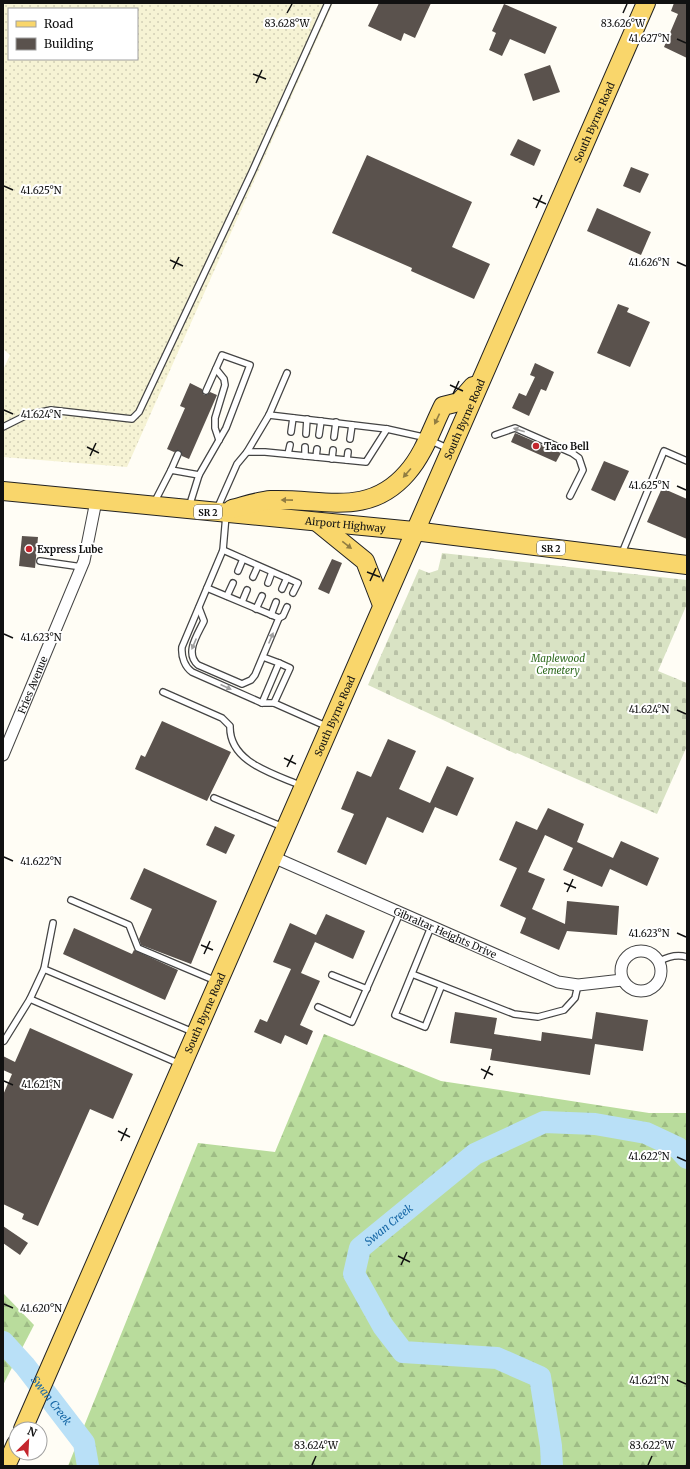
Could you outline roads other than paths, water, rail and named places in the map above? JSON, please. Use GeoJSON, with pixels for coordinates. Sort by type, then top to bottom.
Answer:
{"type":"FeatureCollection","features":[{"type":"Feature","properties":{"kind":"main road","name":"South Byrne Road"},"geometry":{"type":"LineString","coordinates":[[26,1421],[414,531],[646,3]]}},
{"type":"Feature","properties":{"kind":"main road"},"geometry":{"type":"LineString","coordinates":[[221,513],[269,500],[350,504],[376,498],[392,488],[407,473],[421,453],[443,406],[459,402],[483,374]]}},
{"type":"Feature","properties":{"kind":"main road","name":"Airport Highway"},"geometry":{"type":"LineString","coordinates":[[3,491],[414,531],[687,565]]}},
{"type":"Feature","properties":{"kind":"main road"},"geometry":{"type":"LineString","coordinates":[[317,522],[365,561],[382,605]]}},
{"type":"Feature","properties":{"kind":"street","name":"Fries Avenue"},"geometry":{"type":"LineString","coordinates":[[3,755],[82,567],[96,501]]}},
{"type":"Feature","properties":{"kind":"street","name":"Gibraltar Heights Drive"},"geometry":{"type":"LineString","coordinates":[[273,857],[558,982],[578,985],[622,980]]}},
{"type":"Feature","properties":{"kind":"street"},"geometry":{"type":"LineString","coordinates":[[637,951],[646,951],[660,961],[662,970],[661,977],[651,989],[644,991],[636,990],[622,980],[622,966],[630,954],[637,951]]}},
{"type":"Feature","properties":{"kind":"lane"},"geometry":{"type":"LineString","coordinates":[[3,427],[27,415],[51,410],[132,419],[139,412],[252,172],[328,3]]}},
{"type":"Feature","properties":{"kind":"lane"},"geometry":{"type":"LineString","coordinates":[[188,510],[199,475],[226,428],[250,365],[222,355],[206,391]]}},
{"type":"Feature","properties":{"kind":"lane"},"geometry":{"type":"LineString","coordinates":[[216,369],[224,378],[225,385],[215,418],[215,428],[219,440]]}},
{"type":"Feature","properties":{"kind":"lane"},"geometry":{"type":"LineString","coordinates":[[287,374],[269,415],[247,452],[237,464],[221,513],[223,550],[182,647],[181,654],[187,669],[262,703],[274,704],[329,728]]}},
{"type":"Feature","properties":{"kind":"lane"},"geometry":{"type":"LineString","coordinates":[[269,415],[387,429],[427,440],[450,449]]}},
{"type":"Feature","properties":{"kind":"lane"},"geometry":{"type":"LineString","coordinates":[[291,432],[293,418]]}},
{"type":"Feature","properties":{"kind":"lane"},"geometry":{"type":"LineString","coordinates":[[306,434],[307,419]]}},
{"type":"Feature","properties":{"kind":"lane"},"geometry":{"type":"LineString","coordinates":[[319,436],[321,421]]}},
{"type":"Feature","properties":{"kind":"lane"},"geometry":{"type":"LineString","coordinates":[[334,437],[336,422]]}},
{"type":"Feature","properties":{"kind":"lane"},"geometry":{"type":"LineString","coordinates":[[350,439],[352,424]]}},
{"type":"Feature","properties":{"kind":"lane"},"geometry":{"type":"LineString","coordinates":[[495,435],[515,428],[572,453],[579,458],[583,470],[570,496]]}},
{"type":"Feature","properties":{"kind":"lane"},"geometry":{"type":"LineString","coordinates":[[247,452],[288,454],[366,462],[387,429]]}},
{"type":"Feature","properties":{"kind":"lane"},"geometry":{"type":"LineString","coordinates":[[288,454],[290,446]]}},
{"type":"Feature","properties":{"kind":"lane"},"geometry":{"type":"LineString","coordinates":[[305,448],[305,456]]}},
{"type":"Feature","properties":{"kind":"lane"},"geometry":{"type":"LineString","coordinates":[[316,457],[317,449]]}},
{"type":"Feature","properties":{"kind":"lane"},"geometry":{"type":"LineString","coordinates":[[332,459],[333,450]]}},
{"type":"Feature","properties":{"kind":"lane"},"geometry":{"type":"LineString","coordinates":[[621,556],[664,451],[687,461]]}},
{"type":"Feature","properties":{"kind":"lane"},"geometry":{"type":"LineString","coordinates":[[347,460],[348,452]]}},
{"type":"Feature","properties":{"kind":"lane"},"geometry":{"type":"LineString","coordinates":[[152,506],[178,454]]}},
{"type":"Feature","properties":{"kind":"lane"},"geometry":{"type":"LineString","coordinates":[[171,470],[199,475]]}},
{"type":"Feature","properties":{"kind":"lane"},"geometry":{"type":"LineString","coordinates":[[223,550],[298,583],[293,593]]}},
{"type":"Feature","properties":{"kind":"lane"},"geometry":{"type":"LineString","coordinates":[[238,571],[243,559]]}},
{"type":"Feature","properties":{"kind":"lane"},"geometry":{"type":"LineString","coordinates":[[40,561],[82,567]]}},
{"type":"Feature","properties":{"kind":"lane"},"geometry":{"type":"LineString","coordinates":[[253,577],[258,566]]}},
{"type":"Feature","properties":{"kind":"lane"},"geometry":{"type":"LineString","coordinates":[[268,583],[272,572]]}},
{"type":"Feature","properties":{"kind":"lane"},"geometry":{"type":"LineString","coordinates":[[282,589],[287,578]]}},
{"type":"Feature","properties":{"kind":"lane"},"geometry":{"type":"LineString","coordinates":[[227,596],[233,583]]}},
{"type":"Feature","properties":{"kind":"lane"},"geometry":{"type":"LineString","coordinates":[[207,588],[279,618]]}},
{"type":"Feature","properties":{"kind":"lane"},"geometry":{"type":"LineString","coordinates":[[242,602],[247,590]]}},
{"type":"Feature","properties":{"kind":"lane"},"geometry":{"type":"LineString","coordinates":[[256,609],[262,596]]}},
{"type":"Feature","properties":{"kind":"lane"},"geometry":{"type":"LineString","coordinates":[[270,614],[276,602]]}},
{"type":"Feature","properties":{"kind":"lane"},"geometry":{"type":"LineString","coordinates":[[199,608],[204,621],[191,650],[191,656],[198,665],[242,684],[251,680],[255,675],[279,618],[283,616],[287,607]]}},
{"type":"Feature","properties":{"kind":"lane"},"geometry":{"type":"LineString","coordinates":[[263,657],[290,668],[274,704]]}},
{"type":"Feature","properties":{"kind":"lane"},"geometry":{"type":"LineString","coordinates":[[262,703],[278,663]]}},
{"type":"Feature","properties":{"kind":"lane"},"geometry":{"type":"LineString","coordinates":[[163,692],[222,718],[230,726],[231,740],[246,761],[303,786]]}},
{"type":"Feature","properties":{"kind":"lane"},"geometry":{"type":"LineString","coordinates":[[214,798],[285,828]]}},
{"type":"Feature","properties":{"kind":"lane"},"geometry":{"type":"LineString","coordinates":[[70,900],[130,925],[138,948],[218,982]]}},
{"type":"Feature","properties":{"kind":"lane"},"geometry":{"type":"LineString","coordinates":[[318,1007],[352,1022],[400,913]]}},
{"type":"Feature","properties":{"kind":"lane"},"geometry":{"type":"LineString","coordinates":[[4,1041],[30,999],[44,969],[53,923]]}},
{"type":"Feature","properties":{"kind":"lane"},"geometry":{"type":"LineString","coordinates":[[431,927],[395,1016],[425,1027],[441,987]]}},
{"type":"Feature","properties":{"kind":"lane"},"geometry":{"type":"LineString","coordinates":[[660,961],[669,956],[681,955],[687,957]]}},
{"type":"Feature","properties":{"kind":"lane"},"geometry":{"type":"LineString","coordinates":[[44,969],[195,1033]]}},
{"type":"Feature","properties":{"kind":"lane"},"geometry":{"type":"LineString","coordinates":[[332,974],[366,989]]}},
{"type":"Feature","properties":{"kind":"lane"},"geometry":{"type":"LineString","coordinates":[[412,974],[441,987],[514,1014],[538,1017],[564,1010],[575,998],[578,985]]}},
{"type":"Feature","properties":{"kind":"lane"},"geometry":{"type":"LineString","coordinates":[[30,999],[182,1065]]}},
{"type":"Feature","properties":{"kind":"waterway","name":"Swan Creek"},"geometry":{"type":"LineString","coordinates":[[552,1466],[551,1446],[540,1377],[497,1358],[403,1352],[383,1326],[354,1274],[360,1248],[475,1154],[544,1122],[595,1124],[646,1133],[678,1148],[687,1158]]}},
{"type":"Feature","properties":{"kind":"waterway","name":"Swan Creek"},"geometry":{"type":"LineString","coordinates":[[3,1342],[25,1366],[84,1443],[88,1466]]}},
{"type":"Feature","properties":{"kind":"place","name":"Taco Bell"},"geometry":{"type":"Point","coordinates":[536,446]}},
{"type":"Feature","properties":{"kind":"place","name":"Express Lube"},"geometry":{"type":"Point","coordinates":[29,549]}},
{"type":"Feature","properties":{"kind":"park label","name":"Maplewood Cemetery"},"geometry":{"type":"Point","coordinates":[558,664]}}]}
